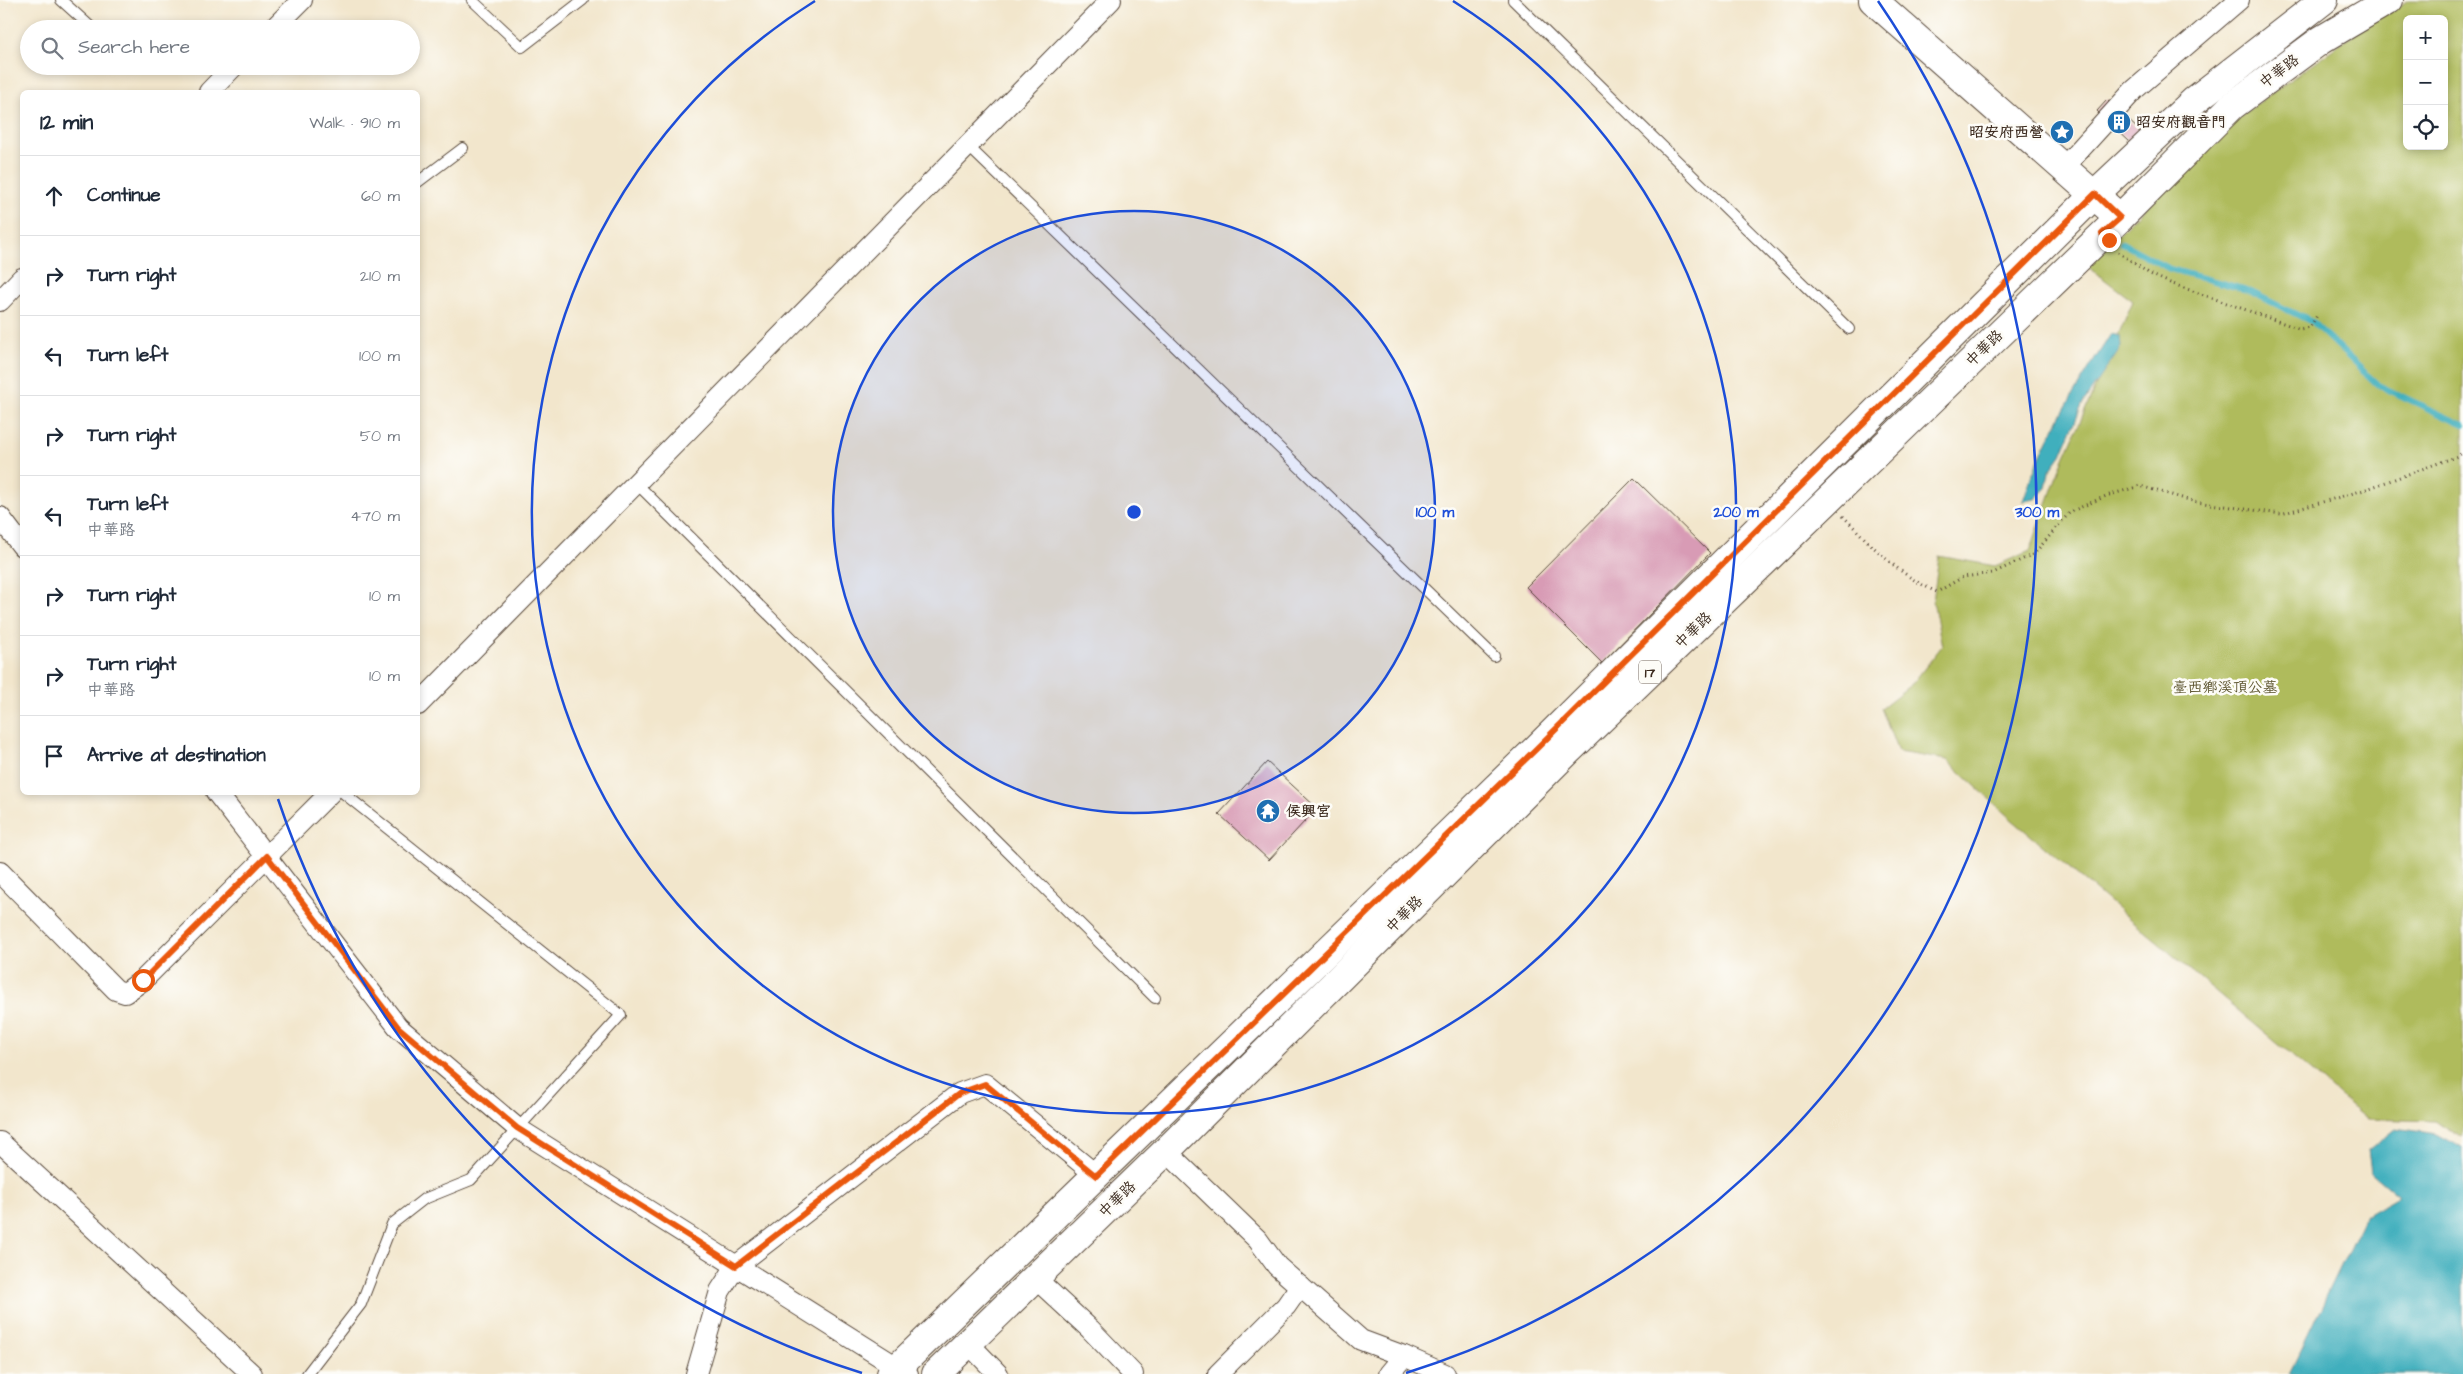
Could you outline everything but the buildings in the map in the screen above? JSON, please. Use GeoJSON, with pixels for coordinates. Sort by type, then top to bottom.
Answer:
{"type":"FeatureCollection","features":[{"type":"Feature","properties":{"kind":"main road"},"geometry":{"type":"LineString","coordinates":[[1873,0],[2095,194],[2111,226]]}},
{"type":"Feature","properties":{"kind":"main road","name":"中華路"},"geometry":{"type":"LineString","coordinates":[[899,1372],[1096,1176],[1536,749],[2095,194],[2195,100],[2324,0]]}},
{"type":"Feature","properties":{"kind":"main road","name":"中華路"},"geometry":{"type":"LineString","coordinates":[[936,1374],[1166,1152],[1566,753],[2111,226],[2232,106],[2321,40],[2389,0]]}},
{"type":"Feature","properties":{"kind":"street"},"geometry":{"type":"LineString","coordinates":[[281,20],[301,0]]}},
{"type":"Feature","properties":{"kind":"street"},"geometry":{"type":"LineString","coordinates":[[420,703],[969,147],[1111,0]]}},
{"type":"Feature","properties":{"kind":"street"},"geometry":{"type":"LineString","coordinates":[[2064,167],[2134,90],[2239,0]]}},
{"type":"Feature","properties":{"kind":"street"},"geometry":{"type":"LineString","coordinates":[[214,90],[226,75]]}},
{"type":"Feature","properties":{"kind":"street"},"geometry":{"type":"LineString","coordinates":[[0,301],[20,280]]}},
{"type":"Feature","properties":{"kind":"street"},"geometry":{"type":"LineString","coordinates":[[0,517],[20,543]]}},
{"type":"Feature","properties":{"kind":"street"},"geometry":{"type":"LineString","coordinates":[[218,795],[398,1027],[517,1128],[736,1266],[899,1372]]}},
{"type":"Feature","properties":{"kind":"street"},"geometry":{"type":"LineString","coordinates":[[0,872],[116,990],[125,993],[143,980],[327,795]]}},
{"type":"Feature","properties":{"kind":"street"},"geometry":{"type":"LineString","coordinates":[[696,1374],[720,1291],[736,1266],[960,1093],[985,1084],[1096,1176]]}},
{"type":"Feature","properties":{"kind":"street"},"geometry":{"type":"LineString","coordinates":[[0,1142],[252,1374]]}},
{"type":"Feature","properties":{"kind":"street"},"geometry":{"type":"LineString","coordinates":[[1166,1152],[1258,1240],[1277,1266],[1361,1340],[1445,1374]]}},
{"type":"Feature","properties":{"kind":"street"},"geometry":{"type":"LineString","coordinates":[[1035,1278],[1090,1329],[1132,1374]]}},
{"type":"Feature","properties":{"kind":"street"},"geometry":{"type":"LineString","coordinates":[[1228,1371],[1286,1306],[1300,1286]]}},
{"type":"Feature","properties":{"kind":"street"},"geometry":{"type":"LineString","coordinates":[[968,1343],[998,1374]]}},
{"type":"Feature","properties":{"kind":"street"},"geometry":{"type":"LineString","coordinates":[[1389,1374],[1404,1356]]}},
{"type":"Feature","properties":{"kind":"lane"},"geometry":{"type":"LineString","coordinates":[[61,0],[83,20]]}},
{"type":"Feature","properties":{"kind":"lane"},"geometry":{"type":"LineString","coordinates":[[472,0],[522,48],[584,0]]}},
{"type":"Feature","properties":{"kind":"lane"},"geometry":{"type":"LineString","coordinates":[[1513,0],[1849,329]]}},
{"type":"Feature","properties":{"kind":"lane"},"geometry":{"type":"LineString","coordinates":[[969,147],[1494,656]]}},
{"type":"Feature","properties":{"kind":"lane"},"geometry":{"type":"LineString","coordinates":[[420,180],[463,148]]}},
{"type":"Feature","properties":{"kind":"lane"},"geometry":{"type":"LineString","coordinates":[[637,484],[1155,998]]}},
{"type":"Feature","properties":{"kind":"lane"},"geometry":{"type":"LineString","coordinates":[[307,1374],[361,1304],[392,1224],[424,1199],[471,1180],[621,1015],[346,795]]}},
{"type":"Feature","properties":{"kind":"path"},"geometry":{"type":"LineString","coordinates":[[2111,226],[2118,252],[2150,274],[2170,283],[2300,330],[2310,327],[2318,314]]}},
{"type":"Feature","properties":{"kind":"path"},"geometry":{"type":"LineString","coordinates":[[1828,500],[1898,570],[1919,584],[1937,592],[1963,577],[1992,573],[2034,554],[2070,512],[2106,496],[2140,486],[2196,502],[2281,514],[2364,490],[2458,456],[2463,452]]}},
{"type":"Feature","properties":{"kind":"green space","name":"臺西鄉溪頂公墓"},"geometry":{"type":"Polygon","coordinates":[[[2409,0],[2463,0],[2463,1138],[2435,1121],[2367,1119],[2010,818],[1947,760],[1898,752],[1881,708],[1913,683],[1942,646],[1933,601],[1939,556],[1995,566],[2030,551],[2059,470],[2133,301],[2088,267],[2124,228],[2247,111],[2372,21],[2409,0]]]}},
{"type":"Feature","properties":{"kind":"water"},"geometry":{"type":"Polygon","coordinates":[[[2111,334],[2120,336],[2121,347],[2083,403],[2061,455],[2049,472],[2046,488],[2035,499],[2023,501],[2040,457],[2061,415],[2111,334]]]}},
{"type":"Feature","properties":{"kind":"water"},"geometry":{"type":"Polygon","coordinates":[[[2396,1128],[2437,1134],[2463,1148],[2463,1374],[2289,1374],[2365,1216],[2399,1196],[2371,1172],[2368,1150],[2396,1128]]]}},
{"type":"Feature","properties":{"kind":"waterway"},"geometry":{"type":"LineString","coordinates":[[2122,243],[2170,269],[2247,290],[2312,322],[2378,385],[2463,425]]}},
{"type":"Feature","properties":{"kind":"place","name":"昭安府觀音門"},"geometry":{"type":"Point","coordinates":[2119,122]}},
{"type":"Feature","properties":{"kind":"place","name":"昭安府西營"},"geometry":{"type":"Point","coordinates":[2062,132]}},
{"type":"Feature","properties":{"kind":"place","name":"侯興宮"},"geometry":{"type":"Point","coordinates":[1268,811]}},
{"type":"Feature","properties":{"kind":"route"},"geometry":{"type":"LineString","coordinates":[[143,980],[267,856],[398,1027],[517,1128],[736,1266],[960,1093],[985,1084],[1096,1176],[1536,749],[2095,194],[2120,218],[2102,234],[2109,240]]}}]}
